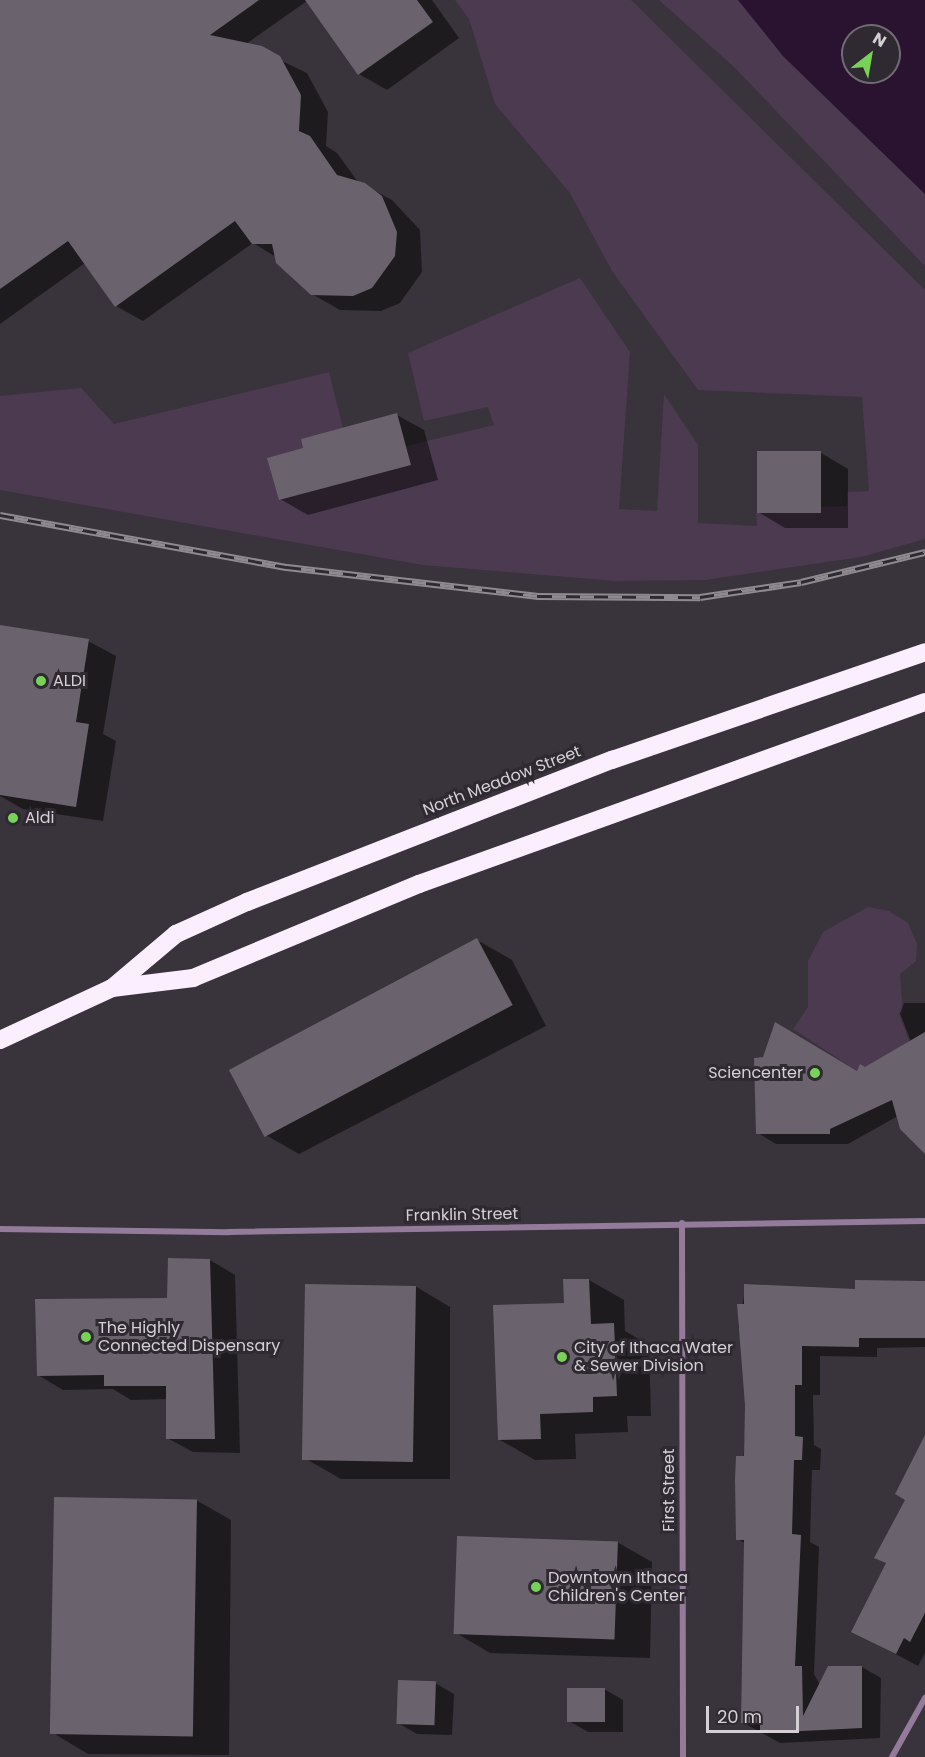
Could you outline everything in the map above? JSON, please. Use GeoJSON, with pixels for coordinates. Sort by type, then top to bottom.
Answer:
{"type":"FeatureCollection","features":[{"type":"Feature","properties":{"kind":"highway","name":"North Meadow Street"},"geometry":{"type":"LineString","coordinates":[[0,1040],[112,988],[176,934],[288,885],[612,760],[925,652]]}},
{"type":"Feature","properties":{"kind":"highway","name":"North Meadow Street"},"geometry":{"type":"LineString","coordinates":[[112,988],[193,978],[419,884],[925,702]]}},
{"type":"Feature","properties":{"kind":"street","name":"Franklin Street"},"geometry":{"type":"LineString","coordinates":[[0,1229],[229,1232],[682,1223],[925,1221]]}},
{"type":"Feature","properties":{"kind":"street","name":"First Street"},"geometry":{"type":"LineString","coordinates":[[682,1223],[683,1757]]}},
{"type":"Feature","properties":{"kind":"street"},"geometry":{"type":"LineString","coordinates":[[892,1757],[925,1698]]}},
{"type":"Feature","properties":{"kind":"shaded area"},"geometry":{"type":"Polygon","coordinates":[[[455,0],[631,0],[925,290],[925,539],[861,557],[705,580],[615,581],[423,565],[0,490],[0,396],[81,388],[114,424],[329,372],[343,428],[301,439],[315,490],[411,465],[406,446],[494,425],[488,407],[424,421],[408,353],[580,278],[630,352],[619,509],[657,511],[664,394],[698,445],[698,523],[757,526],[756,513],[821,513],[821,507],[847,506],[847,492],[869,491],[862,397],[698,390],[612,271],[570,193],[495,104],[469,19],[455,0]]]}},
{"type":"Feature","properties":{"kind":"shaded area"},"geometry":{"type":"Polygon","coordinates":[[[659,0],[738,0],[783,56],[925,194],[925,266],[733,66],[659,0]]]}},
{"type":"Feature","properties":{"kind":"shaded area"},"geometry":{"type":"Polygon","coordinates":[[[738,0],[925,0],[925,194],[783,56],[738,0]]]}},
{"type":"Feature","properties":{"kind":"shaded area"},"geometry":{"type":"Polygon","coordinates":[[[868,907],[889,911],[908,923],[917,944],[916,961],[900,974],[903,1012],[899,1013],[909,1041],[878,1075],[860,1065],[857,1071],[793,1029],[808,1007],[808,961],[823,932],[868,907]]]}},
{"type":"Feature","properties":{"kind":"building"},"geometry":{"type":"Polygon","coordinates":[[[0,0],[259,0],[210,35],[262,46],[280,56],[301,95],[299,131],[310,136],[337,175],[365,183],[382,196],[397,232],[395,256],[372,288],[353,296],[311,295],[276,263],[272,244],[252,244],[235,221],[115,307],[68,241],[0,289],[0,0]]]}},
{"type":"Feature","properties":{"kind":"building"},"geometry":{"type":"Polygon","coordinates":[[[305,0],[417,0],[433,22],[358,75],[305,0]]]}},
{"type":"Feature","properties":{"kind":"building"},"geometry":{"type":"Polygon","coordinates":[[[397,413],[411,465],[279,500],[267,458],[303,448],[301,439],[397,413]]]}},
{"type":"Feature","properties":{"kind":"building"},"geometry":{"type":"Polygon","coordinates":[[[757,451],[821,451],[821,513],[757,513],[757,451]]]}},
{"type":"Feature","properties":{"kind":"building","name":"ALDI"},"geometry":{"type":"Polygon","coordinates":[[[0,625],[89,639],[76,722],[89,724],[76,807],[0,795],[0,625]]]}},
{"type":"Feature","properties":{"kind":"building"},"geometry":{"type":"Polygon","coordinates":[[[477,938],[513,1005],[265,1137],[229,1070],[477,938]]]}},
{"type":"Feature","properties":{"kind":"building","name":"Sciencenter"},"geometry":{"type":"Polygon","coordinates":[[[775,1022],[857,1071],[860,1064],[865,1067],[925,1032],[925,1154],[900,1129],[892,1100],[830,1129],[830,1134],[756,1134],[754,1058],[763,1057],[775,1022]]]}},
{"type":"Feature","properties":{"kind":"building"},"geometry":{"type":"Polygon","coordinates":[[[168,1258],[210,1259],[215,1439],[166,1439],[166,1386],[104,1386],[104,1375],[37,1376],[35,1299],[167,1298],[168,1258]]]}},
{"type":"Feature","properties":{"kind":"building"},"geometry":{"type":"Polygon","coordinates":[[[563,1279],[589,1279],[591,1324],[614,1323],[617,1396],[593,1397],[593,1412],[540,1414],[541,1439],[498,1440],[493,1305],[564,1303],[563,1279]]]}},
{"type":"Feature","properties":{"kind":"building"},"geometry":{"type":"Polygon","coordinates":[[[855,1280],[925,1281],[925,1338],[859,1338],[859,1347],[802,1346],[802,1385],[795,1385],[795,1436],[803,1437],[802,1460],[794,1460],[792,1534],[801,1535],[795,1666],[802,1666],[803,1716],[828,1666],[862,1666],[862,1728],[760,1733],[760,1723],[741,1723],[744,1540],[736,1540],[735,1480],[736,1456],[744,1456],[745,1405],[737,1304],[744,1304],[744,1284],[855,1289],[855,1280]]]}},
{"type":"Feature","properties":{"kind":"building"},"geometry":{"type":"Polygon","coordinates":[[[305,1284],[416,1286],[413,1462],[302,1460],[305,1284]]]}},
{"type":"Feature","properties":{"kind":"building"},"geometry":{"type":"Polygon","coordinates":[[[925,1435],[925,1613],[910,1642],[904,1638],[896,1654],[851,1632],[886,1563],[874,1558],[905,1500],[895,1494],[925,1435]]]}},
{"type":"Feature","properties":{"kind":"building"},"geometry":{"type":"Polygon","coordinates":[[[54,1497],[197,1499],[193,1736],[50,1734],[54,1497]]]}},
{"type":"Feature","properties":{"kind":"building","name":"Downtown Ithaca Children's Center"},"geometry":{"type":"Polygon","coordinates":[[[457,1536],[618,1542],[614,1640],[454,1634],[457,1536]]]}},
{"type":"Feature","properties":{"kind":"building"},"geometry":{"type":"Polygon","coordinates":[[[398,1680],[436,1681],[434,1725],[396,1724],[398,1680]]]}},
{"type":"Feature","properties":{"kind":"building"},"geometry":{"type":"Polygon","coordinates":[[[567,1688],[605,1688],[605,1722],[567,1722],[567,1688]]]}},
{"type":"Feature","properties":{"kind":"railway"},"geometry":{"type":"LineString","coordinates":[[0,515],[287,567],[538,596],[700,597],[801,582],[925,552]]}},
{"type":"Feature","properties":{"kind":"place","name":"ALDI"},"geometry":{"type":"Point","coordinates":[41,681]}},
{"type":"Feature","properties":{"kind":"place","name":"Aldi"},"geometry":{"type":"Point","coordinates":[13,818]}},
{"type":"Feature","properties":{"kind":"place","name":"Sciencenter"},"geometry":{"type":"Point","coordinates":[815,1073]}},
{"type":"Feature","properties":{"kind":"place","name":"The Highly Connected Dispensary"},"geometry":{"type":"Point","coordinates":[86,1337]}},
{"type":"Feature","properties":{"kind":"place","name":"City of Ithaca Water & Sewer Division"},"geometry":{"type":"Point","coordinates":[562,1357]}},
{"type":"Feature","properties":{"kind":"place","name":"Downtown Ithaca Children's Center"},"geometry":{"type":"Point","coordinates":[536,1587]}}]}
